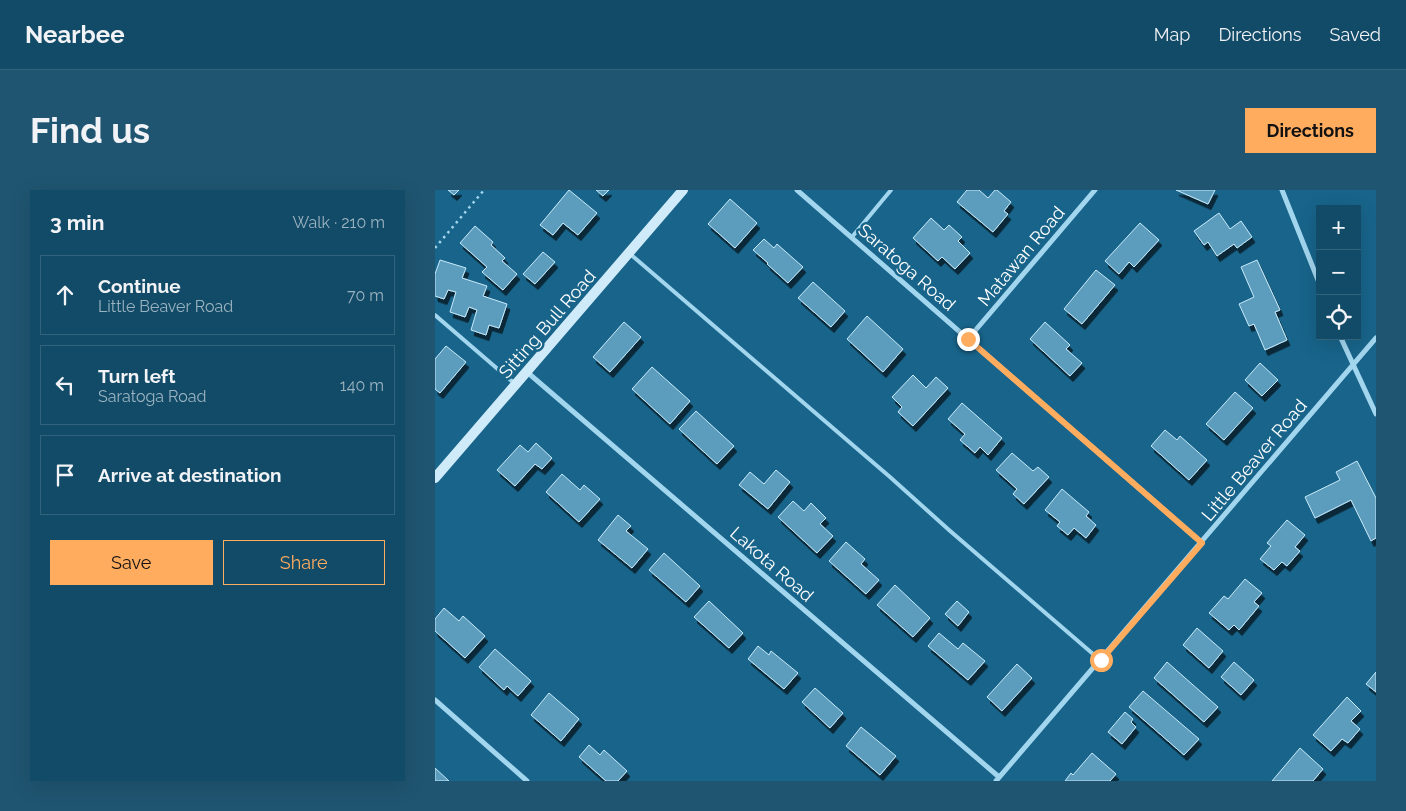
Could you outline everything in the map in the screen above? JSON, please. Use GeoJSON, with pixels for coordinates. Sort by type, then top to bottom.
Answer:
{"type":"FeatureCollection","features":[{"type":"Feature","properties":{"kind":"street","name":"Sitting Bull Road"},"geometry":{"type":"LineString","coordinates":[[435,478],[683,190]]}},
{"type":"Feature","properties":{"kind":"street","name":"Saratoga Road"},"geometry":{"type":"LineString","coordinates":[[797,190],[1202,543]]}},
{"type":"Feature","properties":{"kind":"street","name":"Matawan Road"},"geometry":{"type":"LineString","coordinates":[[968,339],[1095,190]]}},
{"type":"Feature","properties":{"kind":"street"},"geometry":{"type":"LineString","coordinates":[[1282,190],[1316,275]]}},
{"type":"Feature","properties":{"kind":"street","name":"Little Beaver Road"},"geometry":{"type":"LineString","coordinates":[[998,779],[1376,338]]}},
{"type":"Feature","properties":{"kind":"street"},"geometry":{"type":"LineString","coordinates":[[1342,340],[1376,414]]}},
{"type":"Feature","properties":{"kind":"street","name":"Lakota Road"},"geometry":{"type":"LineString","coordinates":[[527,372],[998,779]]}},
{"type":"Feature","properties":{"kind":"street"},"geometry":{"type":"LineString","coordinates":[[435,700],[527,781]]}},
{"type":"Feature","properties":{"kind":"lane"},"geometry":{"type":"LineString","coordinates":[[851,238],[891,190]]}},
{"type":"Feature","properties":{"kind":"lane"},"geometry":{"type":"LineString","coordinates":[[629,252],[1101,660]]}},
{"type":"Feature","properties":{"kind":"lane"},"geometry":{"type":"LineString","coordinates":[[435,315],[515,385]]}},
{"type":"Feature","properties":{"kind":"path"},"geometry":{"type":"LineString","coordinates":[[435,248],[484,190]]}},
{"type":"Feature","properties":{"kind":"building"},"geometry":{"type":"Polygon","coordinates":[[[448,190],[459,190],[454,195],[448,190]]]}},
{"type":"Feature","properties":{"kind":"building"},"geometry":{"type":"Polygon","coordinates":[[[569,190],[597,213],[578,235],[563,223],[553,235],[540,225],[569,190]]]}},
{"type":"Feature","properties":{"kind":"building"},"geometry":{"type":"Polygon","coordinates":[[[596,190],[609,190],[603,196],[596,190]]]}},
{"type":"Feature","properties":{"kind":"building"},"geometry":{"type":"Polygon","coordinates":[[[967,190],[979,190],[988,198],[997,190],[1011,202],[1004,211],[1008,214],[993,232],[957,202],[967,190]]]}},
{"type":"Feature","properties":{"kind":"building"},"geometry":{"type":"Polygon","coordinates":[[[1176,190],[1215,190],[1208,204],[1176,190]]]}},
{"type":"Feature","properties":{"kind":"building"},"geometry":{"type":"Polygon","coordinates":[[[730,199],[757,223],[735,248],[708,224],[730,199]]]}},
{"type":"Feature","properties":{"kind":"building"},"geometry":{"type":"Polygon","coordinates":[[[1219,213],[1230,229],[1241,221],[1252,237],[1237,248],[1234,244],[1217,256],[1208,242],[1204,245],[1194,231],[1219,213]]]}},
{"type":"Feature","properties":{"kind":"building"},"geometry":{"type":"Polygon","coordinates":[[[931,218],[944,230],[949,225],[962,237],[958,241],[970,253],[955,269],[942,257],[938,261],[913,238],[931,218]]]}},
{"type":"Feature","properties":{"kind":"building"},"geometry":{"type":"Polygon","coordinates":[[[1140,223],[1159,240],[1134,267],[1129,262],[1119,274],[1105,261],[1140,223]]]}},
{"type":"Feature","properties":{"kind":"building"},"geometry":{"type":"Polygon","coordinates":[[[475,226],[493,242],[491,245],[505,258],[502,261],[517,274],[503,290],[482,272],[487,267],[460,243],[475,226]]]}},
{"type":"Feature","properties":{"kind":"building"},"geometry":{"type":"Polygon","coordinates":[[[764,239],[774,248],[777,244],[803,267],[788,283],[753,250],[764,239]]]}},
{"type":"Feature","properties":{"kind":"building"},"geometry":{"type":"Polygon","coordinates":[[[543,252],[555,262],[535,284],[523,274],[543,252]]]}},
{"type":"Feature","properties":{"kind":"building"},"geometry":{"type":"Polygon","coordinates":[[[440,260],[466,268],[462,278],[487,286],[483,296],[507,304],[499,328],[489,325],[486,335],[471,330],[477,310],[469,307],[465,317],[450,312],[456,292],[448,290],[444,299],[435,296],[435,274],[440,260]]]}},
{"type":"Feature","properties":{"kind":"building"},"geometry":{"type":"Polygon","coordinates":[[[1257,260],[1280,310],[1275,312],[1287,340],[1265,350],[1254,324],[1249,326],[1239,304],[1254,297],[1241,267],[1257,260]]]}},
{"type":"Feature","properties":{"kind":"building"},"geometry":{"type":"Polygon","coordinates":[[[1096,270],[1115,285],[1082,324],[1064,309],[1096,270]]]}},
{"type":"Feature","properties":{"kind":"building"},"geometry":{"type":"Polygon","coordinates":[[[813,282],[845,311],[831,327],[798,298],[813,282]]]}},
{"type":"Feature","properties":{"kind":"building"},"geometry":{"type":"Polygon","coordinates":[[[867,316],[903,349],[883,372],[847,339],[867,316]]]}},
{"type":"Feature","properties":{"kind":"building"},"geometry":{"type":"Polygon","coordinates":[[[624,322],[641,337],[610,372],[593,357],[624,322]]]}},
{"type":"Feature","properties":{"kind":"building"},"geometry":{"type":"Polygon","coordinates":[[[1045,322],[1070,345],[1066,349],[1082,363],[1070,376],[1030,339],[1045,322]]]}},
{"type":"Feature","properties":{"kind":"building"},"geometry":{"type":"Polygon","coordinates":[[[446,346],[466,362],[440,393],[435,389],[435,359],[446,346]]]}},
{"type":"Feature","properties":{"kind":"building"},"geometry":{"type":"Polygon","coordinates":[[[1260,363],[1278,380],[1262,396],[1245,380],[1260,363]]]}},
{"type":"Feature","properties":{"kind":"building"},"geometry":{"type":"Polygon","coordinates":[[[652,367],[690,401],[670,424],[632,389],[652,367]]]}},
{"type":"Feature","properties":{"kind":"building"},"geometry":{"type":"Polygon","coordinates":[[[913,375],[926,388],[936,377],[948,388],[913,426],[898,412],[902,407],[892,397],[913,375]]]}},
{"type":"Feature","properties":{"kind":"building"},"geometry":{"type":"Polygon","coordinates":[[[1235,392],[1253,408],[1224,440],[1206,424],[1235,392]]]}},
{"type":"Feature","properties":{"kind":"building"},"geometry":{"type":"Polygon","coordinates":[[[962,403],[1002,438],[988,455],[980,447],[975,453],[960,440],[965,434],[948,419],[962,403]]]}},
{"type":"Feature","properties":{"kind":"building"},"geometry":{"type":"Polygon","coordinates":[[[696,411],[734,446],[717,464],[679,429],[696,411]]]}},
{"type":"Feature","properties":{"kind":"building"},"geometry":{"type":"Polygon","coordinates":[[[1165,430],[1177,440],[1180,436],[1207,460],[1189,480],[1151,446],[1165,430]]]}},
{"type":"Feature","properties":{"kind":"building"},"geometry":{"type":"Polygon","coordinates":[[[536,443],[552,458],[542,469],[535,464],[515,486],[497,470],[520,445],[528,452],[536,443]]]}},
{"type":"Feature","properties":{"kind":"building"},"geometry":{"type":"Polygon","coordinates":[[[1012,453],[1033,471],[1038,467],[1049,477],[1024,504],[1013,494],[1017,489],[996,470],[1012,453]]]}},
{"type":"Feature","properties":{"kind":"building"},"geometry":{"type":"Polygon","coordinates":[[[1357,461],[1376,498],[1376,538],[1371,541],[1351,500],[1315,518],[1305,497],[1340,480],[1336,472],[1357,461]]]}},
{"type":"Feature","properties":{"kind":"building"},"geometry":{"type":"Polygon","coordinates":[[[776,470],[790,482],[768,509],[739,485],[750,472],[764,484],[776,470]]]}},
{"type":"Feature","properties":{"kind":"building"},"geometry":{"type":"Polygon","coordinates":[[[562,474],[580,490],[584,485],[600,499],[579,522],[546,492],[562,474]]]}},
{"type":"Feature","properties":{"kind":"building"},"geometry":{"type":"Polygon","coordinates":[[[1062,489],[1089,512],[1086,516],[1096,525],[1086,538],[1074,528],[1068,535],[1057,526],[1060,522],[1045,510],[1062,489]]]}},
{"type":"Feature","properties":{"kind":"building"},"geometry":{"type":"Polygon","coordinates":[[[793,501],[804,511],[811,503],[826,518],[820,524],[833,536],[817,553],[778,517],[793,501]]]}},
{"type":"Feature","properties":{"kind":"building"},"geometry":{"type":"Polygon","coordinates":[[[618,515],[631,526],[626,531],[648,549],[632,568],[598,540],[618,515]]]}},
{"type":"Feature","properties":{"kind":"building"},"geometry":{"type":"Polygon","coordinates":[[[1287,520],[1305,535],[1295,547],[1300,551],[1287,566],[1282,562],[1274,570],[1260,559],[1271,546],[1267,543],[1287,520]]]}},
{"type":"Feature","properties":{"kind":"building"},"geometry":{"type":"Polygon","coordinates":[[[846,542],[865,559],[861,564],[879,580],[866,594],[829,561],[846,542]]]}},
{"type":"Feature","properties":{"kind":"building"},"geometry":{"type":"Polygon","coordinates":[[[664,553],[700,586],[686,602],[649,570],[664,553]]]}},
{"type":"Feature","properties":{"kind":"building"},"geometry":{"type":"Polygon","coordinates":[[[1245,579],[1262,593],[1254,602],[1259,606],[1239,630],[1234,625],[1229,630],[1209,613],[1224,596],[1228,599],[1245,579]]]}},
{"type":"Feature","properties":{"kind":"building"},"geometry":{"type":"Polygon","coordinates":[[[895,585],[930,618],[913,637],[877,605],[895,585]]]}},
{"type":"Feature","properties":{"kind":"building"},"geometry":{"type":"Polygon","coordinates":[[[709,601],[743,633],[729,648],[694,617],[709,601]]]}},
{"type":"Feature","properties":{"kind":"building"},"geometry":{"type":"Polygon","coordinates":[[[957,601],[969,612],[958,626],[945,614],[957,601]]]}},
{"type":"Feature","properties":{"kind":"building"},"geometry":{"type":"Polygon","coordinates":[[[444,608],[459,621],[463,616],[485,636],[465,658],[435,631],[435,619],[444,608]]]}},
{"type":"Feature","properties":{"kind":"building"},"geometry":{"type":"Polygon","coordinates":[[[1197,628],[1223,651],[1209,668],[1183,645],[1197,628]]]}},
{"type":"Feature","properties":{"kind":"building"},"geometry":{"type":"Polygon","coordinates":[[[939,633],[958,649],[963,643],[985,661],[968,680],[928,646],[939,633]]]}},
{"type":"Feature","properties":{"kind":"building"},"geometry":{"type":"Polygon","coordinates":[[[758,646],[769,655],[771,651],[798,673],[784,689],[748,659],[758,646]]]}},
{"type":"Feature","properties":{"kind":"building"},"geometry":{"type":"Polygon","coordinates":[[[495,649],[531,681],[518,696],[507,686],[504,690],[479,667],[495,649]]]}},
{"type":"Feature","properties":{"kind":"building"},"geometry":{"type":"Polygon","coordinates":[[[1167,662],[1218,707],[1204,722],[1154,678],[1167,662]]]}},
{"type":"Feature","properties":{"kind":"building"},"geometry":{"type":"Polygon","coordinates":[[[1234,662],[1254,680],[1241,695],[1221,677],[1234,662]]]}},
{"type":"Feature","properties":{"kind":"building"},"geometry":{"type":"Polygon","coordinates":[[[1017,664],[1032,678],[1002,711],[987,697],[1017,664]]]}},
{"type":"Feature","properties":{"kind":"building"},"geometry":{"type":"Polygon","coordinates":[[[1376,672],[1376,692],[1366,684],[1376,672]]]}},
{"type":"Feature","properties":{"kind":"building"},"geometry":{"type":"Polygon","coordinates":[[[815,688],[843,713],[830,728],[802,702],[815,688]]]}},
{"type":"Feature","properties":{"kind":"building"},"geometry":{"type":"Polygon","coordinates":[[[1143,691],[1199,739],[1184,755],[1129,707],[1143,691]]]}},
{"type":"Feature","properties":{"kind":"building"},"geometry":{"type":"Polygon","coordinates":[[[549,693],[579,719],[561,741],[531,715],[549,693]]]}},
{"type":"Feature","properties":{"kind":"building"},"geometry":{"type":"Polygon","coordinates":[[[1347,697],[1361,711],[1351,721],[1360,729],[1348,743],[1342,739],[1331,751],[1313,735],[1347,697]]]}},
{"type":"Feature","properties":{"kind":"building"},"geometry":{"type":"Polygon","coordinates":[[[1125,712],[1133,719],[1131,722],[1136,727],[1122,744],[1108,732],[1125,712]]]}},
{"type":"Feature","properties":{"kind":"building"},"geometry":{"type":"Polygon","coordinates":[[[861,727],[896,756],[880,775],[846,746],[861,727]]]}},
{"type":"Feature","properties":{"kind":"building"},"geometry":{"type":"Polygon","coordinates":[[[589,745],[600,755],[604,750],[627,771],[618,781],[606,781],[579,757],[589,745]]]}},
{"type":"Feature","properties":{"kind":"building"},"geometry":{"type":"Polygon","coordinates":[[[1300,748],[1323,769],[1313,781],[1272,781],[1300,748]]]}},
{"type":"Feature","properties":{"kind":"building"},"geometry":{"type":"Polygon","coordinates":[[[1092,753],[1116,774],[1110,781],[1065,781],[1071,773],[1073,775],[1092,753]]]}},
{"type":"Feature","properties":{"kind":"building"},"geometry":{"type":"Polygon","coordinates":[[[435,768],[449,781],[435,781],[435,768]]]}},
{"type":"Feature","properties":{"kind":"route"},"geometry":{"type":"LineString","coordinates":[[968,339],[1202,543],[1101,660]]}}]}
